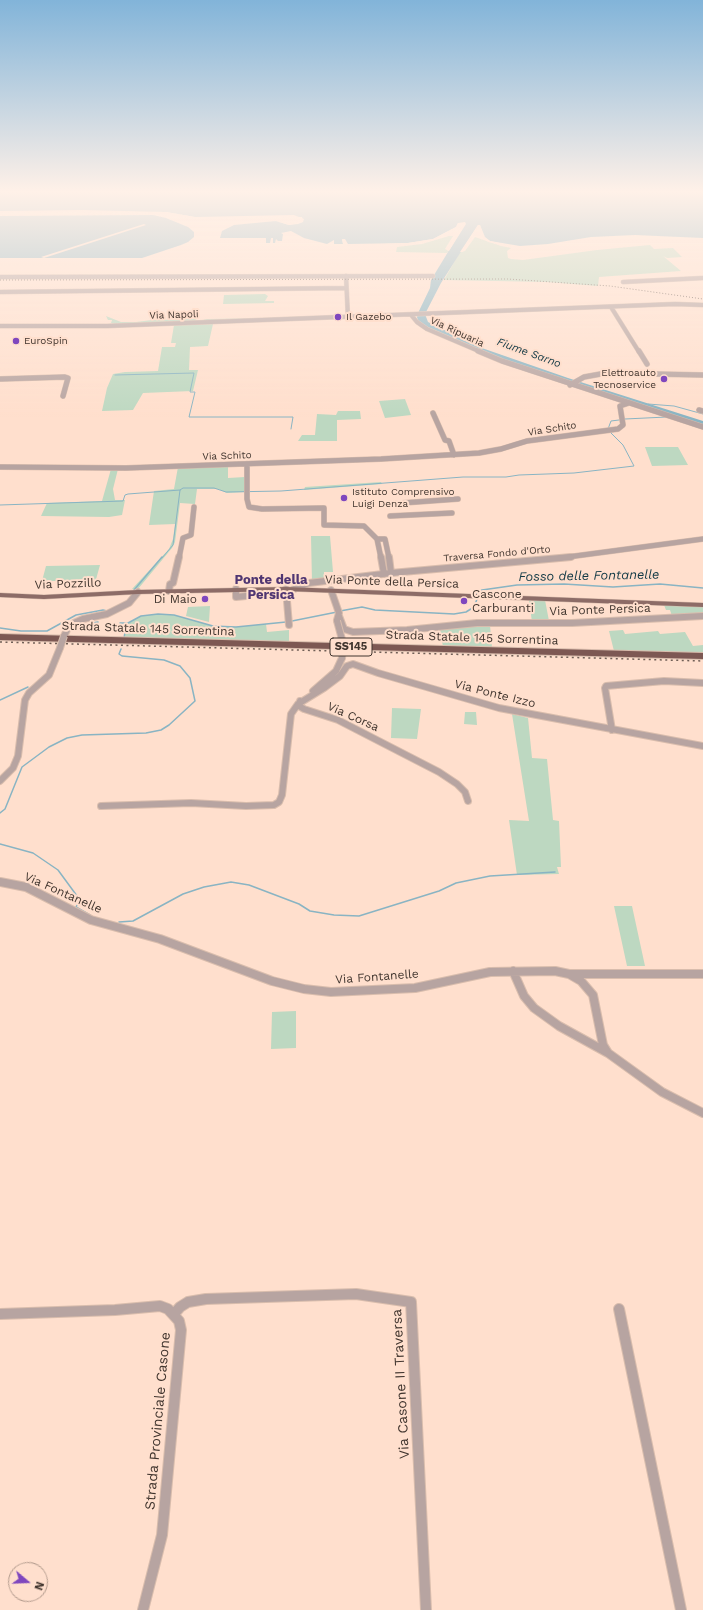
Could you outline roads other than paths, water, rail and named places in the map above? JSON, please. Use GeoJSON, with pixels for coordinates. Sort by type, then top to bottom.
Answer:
{"type":"FeatureCollection","features":[{"type":"Feature","properties":{"kind":"highway","name":"Strada Statale 145 Sorrentina"},"geometry":{"type":"LineString","coordinates":[[0,637],[703,656]]}},
{"type":"Feature","properties":{"kind":"main road","name":"Via Ponte della Persica"},"geometry":{"type":"LineString","coordinates":[[138,592],[290,589],[703,605]]}},
{"type":"Feature","properties":{"kind":"main road","name":"Via Pozzillo"},"geometry":{"type":"LineString","coordinates":[[0,595],[44,597],[138,592]]}},
{"type":"Feature","properties":{"kind":"street"},"geometry":{"type":"LineString","coordinates":[[346,276],[348,318]]}},
{"type":"Feature","properties":{"kind":"street"},"geometry":{"type":"LineString","coordinates":[[0,277],[433,276]]}},
{"type":"Feature","properties":{"kind":"street"},"geometry":{"type":"LineString","coordinates":[[623,282],[703,278]]}},
{"type":"Feature","properties":{"kind":"street"},"geometry":{"type":"LineString","coordinates":[[0,292],[346,288]]}},
{"type":"Feature","properties":{"kind":"street","name":"Via Napoli"},"geometry":{"type":"LineString","coordinates":[[0,326],[107,326],[412,316],[675,304],[703,305]]}},
{"type":"Feature","properties":{"kind":"street"},"geometry":{"type":"LineString","coordinates":[[611,307],[647,364]]}},
{"type":"Feature","properties":{"kind":"street","name":"Via Ripuaria"},"geometry":{"type":"LineString","coordinates":[[412,316],[417,322],[427,328],[474,350],[570,385],[703,427]]}},
{"type":"Feature","properties":{"kind":"street"},"geometry":{"type":"LineString","coordinates":[[570,385],[584,377],[606,374],[703,375]]}},
{"type":"Feature","properties":{"kind":"street"},"geometry":{"type":"LineString","coordinates":[[0,379],[66,377],[68,378],[63,396]]}},
{"type":"Feature","properties":{"kind":"street"},"geometry":{"type":"LineString","coordinates":[[611,397],[620,408],[622,404],[629,403]]}},
{"type":"Feature","properties":{"kind":"street","name":"Via Schito"},"geometry":{"type":"LineString","coordinates":[[0,467],[126,468],[381,459],[479,453],[527,442],[618,429],[623,425],[620,408]]}},
{"type":"Feature","properties":{"kind":"street"},"geometry":{"type":"LineString","coordinates":[[433,414],[445,440],[449,441],[454,455]]}},
{"type":"Feature","properties":{"kind":"street"},"geometry":{"type":"LineString","coordinates":[[247,464],[247,491],[249,507],[262,509],[324,508],[324,525],[364,526],[377,539],[384,574]]}},
{"type":"Feature","properties":{"kind":"street"},"geometry":{"type":"LineString","coordinates":[[388,504],[458,499]]}},
{"type":"Feature","properties":{"kind":"street"},"geometry":{"type":"LineString","coordinates":[[169,591],[170,584],[173,583],[183,538],[191,535],[194,507]]}},
{"type":"Feature","properties":{"kind":"street"},"geometry":{"type":"LineString","coordinates":[[390,516],[452,513]]}},
{"type":"Feature","properties":{"kind":"street"},"geometry":{"type":"LineString","coordinates":[[377,539],[385,540],[387,543],[391,573]]}},
{"type":"Feature","properties":{"kind":"street","name":"Traversa Fondo d'Orto"},"geometry":{"type":"LineString","coordinates":[[290,589],[309,583],[391,573],[584,556],[613,550],[689,542],[703,539]]}},
{"type":"Feature","properties":{"kind":"street"},"geometry":{"type":"LineString","coordinates":[[289,625],[290,589]]}},
{"type":"Feature","properties":{"kind":"street"},"geometry":{"type":"LineString","coordinates":[[236,590],[236,597],[246,596]]}},
{"type":"Feature","properties":{"kind":"street"},"geometry":{"type":"LineString","coordinates":[[331,590],[338,615]]}},
{"type":"Feature","properties":{"kind":"street"},"geometry":{"type":"LineString","coordinates":[[0,781],[13,768],[18,756],[25,700],[29,693],[49,675],[68,628],[74,623],[83,619],[107,614],[129,603],[138,592]]}},
{"type":"Feature","properties":{"kind":"street","name":"Via Ponte Persica"},"geometry":{"type":"LineString","coordinates":[[338,615],[344,629],[353,632],[407,630],[477,623],[572,623],[703,616]]}},
{"type":"Feature","properties":{"kind":"street","name":"Via Corsa"},"geometry":{"type":"LineString","coordinates":[[338,615],[343,644],[342,658],[339,666],[333,674],[298,704],[304,709],[332,717],[439,772],[461,788],[468,801]]}},
{"type":"Feature","properties":{"kind":"street","name":"Via Ponte Izzo"},"geometry":{"type":"LineString","coordinates":[[298,704],[328,686],[340,676],[347,666],[353,664],[474,702],[524,714],[703,746]]}},
{"type":"Feature","properties":{"kind":"street"},"geometry":{"type":"LineString","coordinates":[[612,730],[605,688],[606,686],[664,681],[703,682]]}},
{"type":"Feature","properties":{"kind":"street"},"geometry":{"type":"LineString","coordinates":[[101,806],[191,803],[246,806],[274,805],[279,802],[282,795],[291,714],[298,704]]}},
{"type":"Feature","properties":{"kind":"street","name":"Via Fontanelle"},"geometry":{"type":"LineString","coordinates":[[0,882],[26,887],[91,920],[160,939],[272,982],[304,990],[331,992],[415,988],[490,972],[555,971],[570,974],[582,981],[593,995],[603,1045],[608,1054]]}},
{"type":"Feature","properties":{"kind":"street"},"geometry":{"type":"LineString","coordinates":[[513,971],[524,996],[534,1008],[559,1026],[608,1054],[662,1092],[703,1113]]}},
{"type":"Feature","properties":{"kind":"street"},"geometry":{"type":"LineString","coordinates":[[570,974],[703,974]]}},
{"type":"Feature","properties":{"kind":"street","name":"Via Casone II Traversa"},"geometry":{"type":"LineString","coordinates":[[174,1314],[180,1307],[188,1302],[222,1298],[356,1294],[411,1302],[416,1366],[426,1610]]}},
{"type":"Feature","properties":{"kind":"street"},"geometry":{"type":"LineString","coordinates":[[0,1314],[115,1310],[160,1306],[168,1309],[174,1314]]}},
{"type":"Feature","properties":{"kind":"street"},"geometry":{"type":"LineString","coordinates":[[619,1309],[680,1610]]}},
{"type":"Feature","properties":{"kind":"street","name":"Strada Provinciale Casone"},"geometry":{"type":"LineString","coordinates":[[143,1610],[162,1535],[181,1330],[179,1321],[174,1314]]}},
{"type":"Feature","properties":{"kind":"water","name":"Fiume Sarno"},"geometry":{"type":"Polygon","coordinates":[[[439,267],[451,267],[425,314],[428,322],[479,347],[568,378],[703,421],[703,425],[505,361],[429,328],[418,321],[417,317],[430,288],[431,280],[439,267]]]}},
{"type":"Feature","properties":{"kind":"waterway"},"geometry":{"type":"LineString","coordinates":[[115,375],[194,373],[190,392],[195,392],[189,417],[293,417],[291,429]]}},
{"type":"Feature","properties":{"kind":"waterway"},"geometry":{"type":"LineString","coordinates":[[648,404],[674,406],[703,414]]}},
{"type":"Feature","properties":{"kind":"waterway"},"geometry":{"type":"LineString","coordinates":[[625,419],[667,417]]}},
{"type":"Feature","properties":{"kind":"waterway"},"geometry":{"type":"LineString","coordinates":[[608,429],[611,421],[619,420]]}},
{"type":"Feature","properties":{"kind":"waterway"},"geometry":{"type":"LineString","coordinates":[[180,490],[183,488],[214,488],[226,492],[281,491],[463,477],[506,477],[519,475],[574,473],[634,466],[623,445],[610,432]]}},
{"type":"Feature","properties":{"kind":"waterway"},"geometry":{"type":"LineString","coordinates":[[0,505],[123,501],[125,495],[128,494],[180,490]]}},
{"type":"Feature","properties":{"kind":"waterway"},"geometry":{"type":"LineString","coordinates":[[162,558],[173,545],[180,490]]}},
{"type":"Feature","properties":{"kind":"waterway"},"geometry":{"type":"LineString","coordinates":[[134,590],[162,557]]}},
{"type":"Feature","properties":{"kind":"waterway","name":"Fosso delle Fontanelle"},"geometry":{"type":"LineString","coordinates":[[477,593],[482,590],[517,585],[564,584],[613,587],[660,584],[703,588]]}},
{"type":"Feature","properties":{"kind":"waterway","name":"Fosso delle Fontanelle"},"geometry":{"type":"LineString","coordinates":[[340,611],[362,607],[375,610],[454,614],[466,612],[474,607],[477,599]]}},
{"type":"Feature","properties":{"kind":"waterway"},"geometry":{"type":"LineString","coordinates":[[0,628],[21,631],[47,631],[76,615],[103,610],[107,611]]}},
{"type":"Feature","properties":{"kind":"waterway","name":"Fosso delle Fontanelle"},"geometry":{"type":"LineString","coordinates":[[292,621],[337,612]]}},
{"type":"Feature","properties":{"kind":"waterway","name":"Fosso delle Fontanelle"},"geometry":{"type":"LineString","coordinates":[[120,623],[128,623],[141,616],[158,614],[174,615],[213,626],[236,627],[286,622]]}},
{"type":"Feature","properties":{"kind":"waterway"},"geometry":{"type":"LineString","coordinates":[[92,623],[98,622]]}},
{"type":"Feature","properties":{"kind":"waterway","name":"Fosso delle Fontanelle"},"geometry":{"type":"LineString","coordinates":[[124,638],[125,632]]}},
{"type":"Feature","properties":{"kind":"waterway","name":"Fosso delle Fontanelle"},"geometry":{"type":"LineString","coordinates":[[0,813],[5,809],[22,767],[49,747],[67,738],[82,735],[146,733],[161,730],[169,725],[195,701],[190,678],[180,666],[164,660],[122,656],[119,654],[121,649]]}},
{"type":"Feature","properties":{"kind":"waterway"},"geometry":{"type":"LineString","coordinates":[[0,700],[28,687]]}},
{"type":"Feature","properties":{"kind":"waterway","name":"Fosso delle Fontanelle"},"geometry":{"type":"LineString","coordinates":[[0,844],[33,853],[58,870],[80,900],[76,907],[90,915]]}},
{"type":"Feature","properties":{"kind":"waterway","name":"Fosso delle Fontanelle"},"geometry":{"type":"LineString","coordinates":[[119,922],[133,921],[183,894],[204,887],[231,882],[249,885],[299,904],[310,911],[334,915],[359,916],[439,891],[456,883],[490,876],[555,872]]}},
{"type":"Feature","properties":{"kind":"railway"},"geometry":{"type":"LineString","coordinates":[[0,280],[508,279],[610,286],[703,299]]}},
{"type":"Feature","properties":{"kind":"railway"},"geometry":{"type":"LineString","coordinates":[[0,642],[703,661]]}},
{"type":"Feature","properties":{"kind":"place","name":"Il Gazebo"},"geometry":{"type":"Point","coordinates":[338,317]}},
{"type":"Feature","properties":{"kind":"place","name":"EuroSpin"},"geometry":{"type":"Point","coordinates":[16,341]}},
{"type":"Feature","properties":{"kind":"place","name":"Elettroauto Tecnoservice"},"geometry":{"type":"Point","coordinates":[664,379]}},
{"type":"Feature","properties":{"kind":"place","name":"Istituto Comprensivo Luigi Denza"},"geometry":{"type":"Point","coordinates":[344,498]}},
{"type":"Feature","properties":{"kind":"place","name":"Di Maio"},"geometry":{"type":"Point","coordinates":[205,599]}},
{"type":"Feature","properties":{"kind":"place","name":"Cascone Carburanti"},"geometry":{"type":"Point","coordinates":[464,601]}},
{"type":"Feature","properties":{"kind":"district","name":"Ponte della Persica"},"geometry":{"type":"Point","coordinates":[271,588]}}]}
